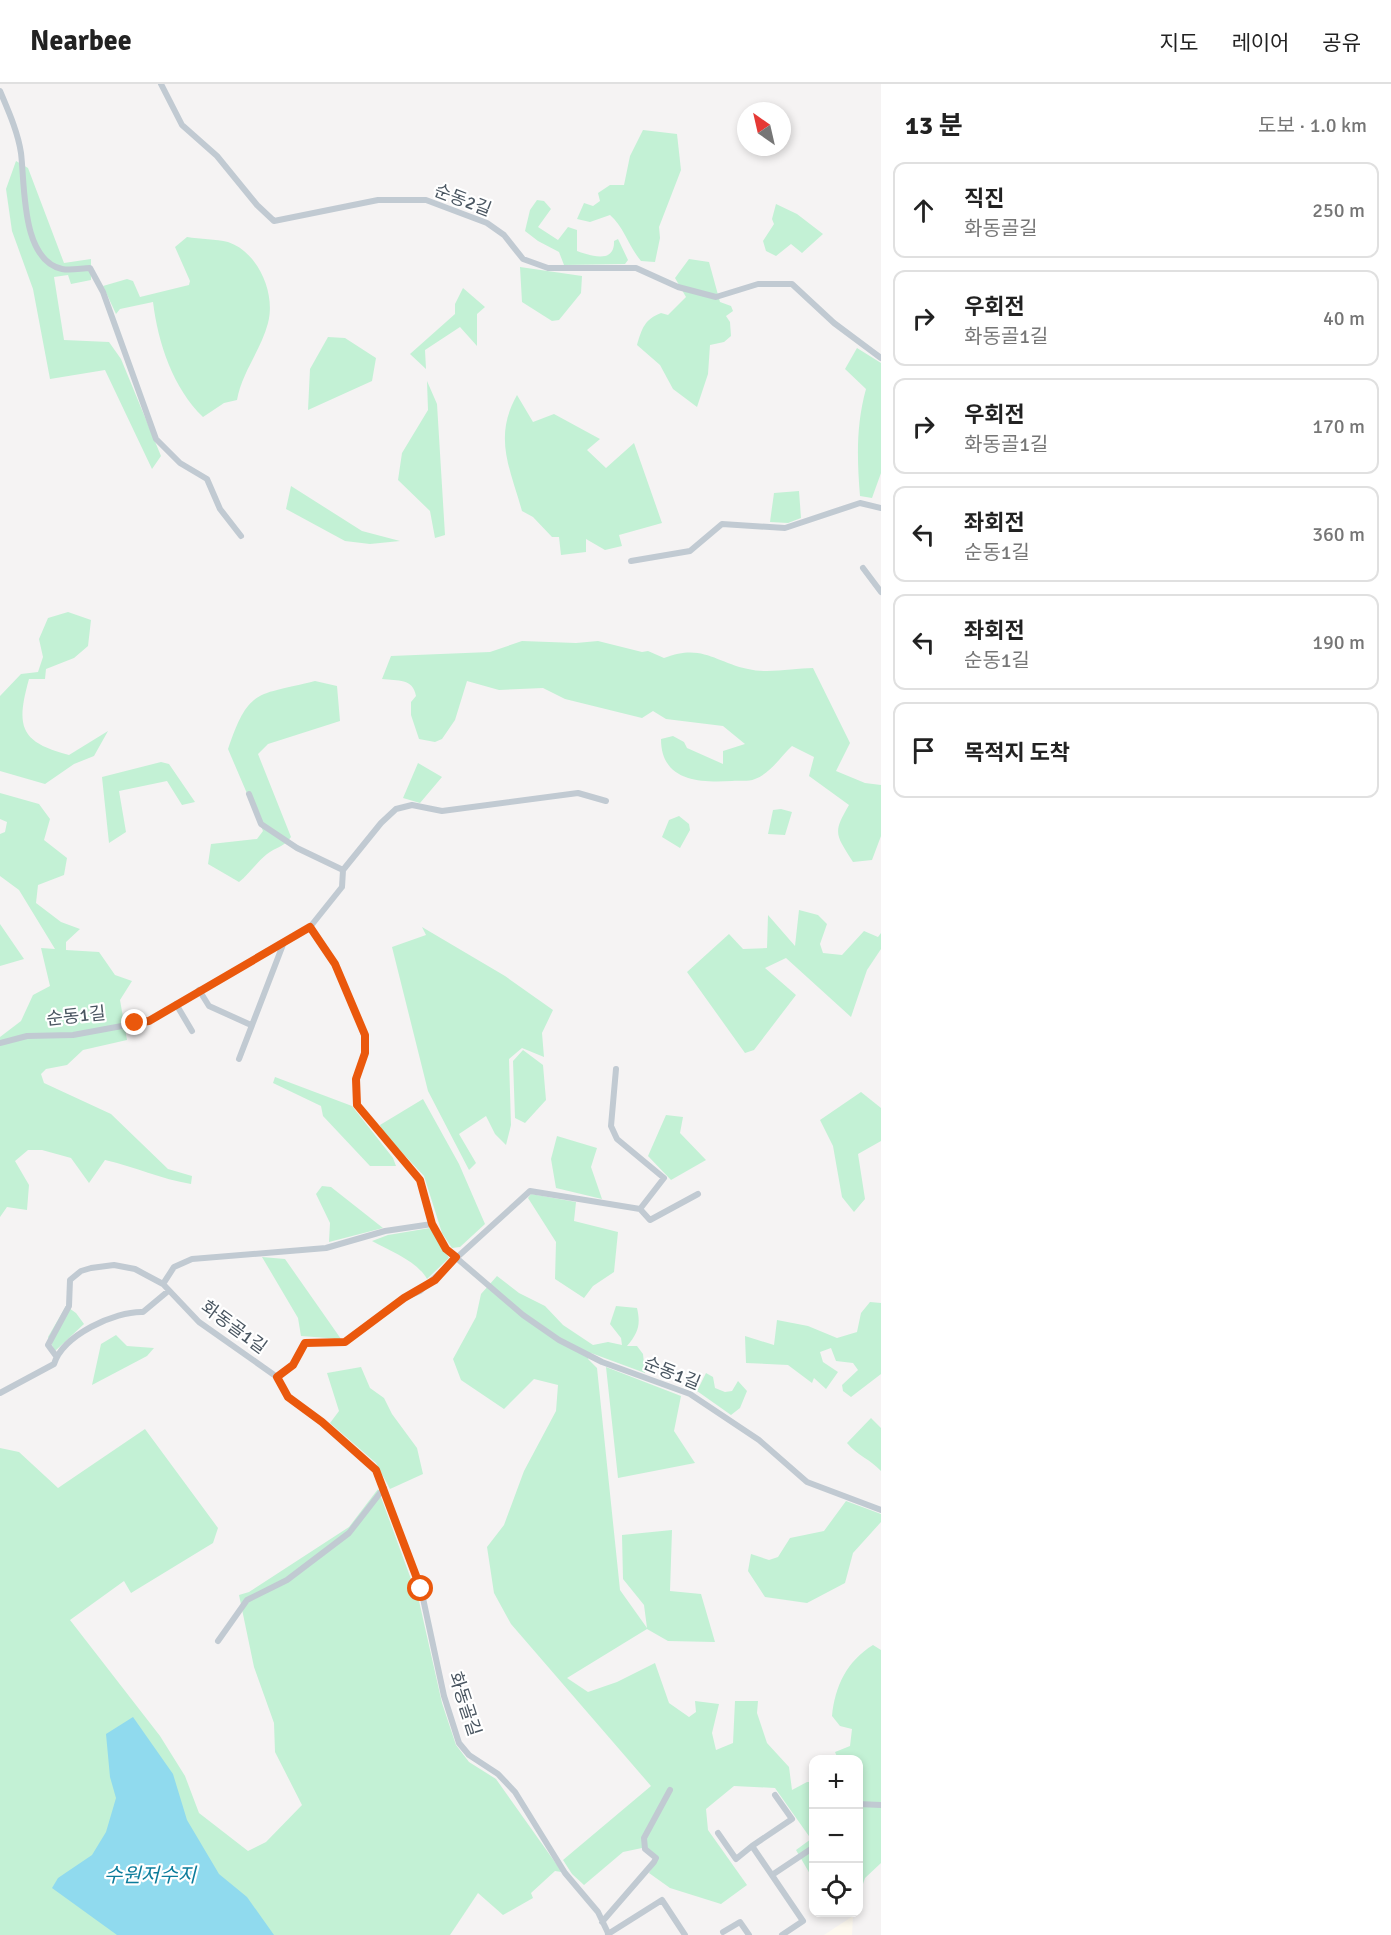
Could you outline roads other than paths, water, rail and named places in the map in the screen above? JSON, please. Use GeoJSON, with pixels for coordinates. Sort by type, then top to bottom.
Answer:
{"type":"FeatureCollection","features":[{"type":"Feature","properties":{"kind":"street","name":"순동2길"},"geometry":{"type":"LineString","coordinates":[[161,84],[182,125],[217,156],[257,206],[274,221],[378,200],[426,200],[487,223],[504,235],[523,259],[548,268],[636,268],[678,287],[716,297],[758,284],[792,284],[834,323],[881,358]]}},
{"type":"Feature","properties":{"kind":"street"},"geometry":{"type":"LineString","coordinates":[[0,91],[21,151],[25,203],[30,231],[41,256],[61,269],[90,268],[103,292],[156,439],[180,463],[207,479],[220,509],[241,536]]}},
{"type":"Feature","properties":{"kind":"street"},"geometry":{"type":"LineString","coordinates":[[631,561],[690,551],[722,524],[785,528],[860,503],[881,508]]}},
{"type":"Feature","properties":{"kind":"street"},"geometry":{"type":"LineString","coordinates":[[863,568],[881,592]]}},
{"type":"Feature","properties":{"kind":"street"},"geometry":{"type":"LineString","coordinates":[[249,794],[261,824],[297,848],[343,870],[381,823],[396,809],[412,805],[442,811],[578,793],[606,801]]}},
{"type":"Feature","properties":{"kind":"street","name":"순동1길"},"geometry":{"type":"LineString","coordinates":[[0,1043],[27,1036],[73,1035],[149,1021],[310,927],[342,887],[343,870]]}},
{"type":"Feature","properties":{"kind":"street","name":"순동1길"},"geometry":{"type":"LineString","coordinates":[[310,927],[335,964],[365,1035],[365,1053],[356,1079],[357,1105],[420,1180],[432,1224],[446,1249],[523,1315],[559,1340],[602,1362],[690,1394],[759,1440],[807,1482],[881,1510]]}},
{"type":"Feature","properties":{"kind":"street"},"geometry":{"type":"LineString","coordinates":[[239,1059],[285,941]]}},
{"type":"Feature","properties":{"kind":"street"},"geometry":{"type":"LineString","coordinates":[[199,990],[209,1006],[251,1025]]}},
{"type":"Feature","properties":{"kind":"street"},"geometry":{"type":"LineString","coordinates":[[176,1004],[192,1031]]}},
{"type":"Feature","properties":{"kind":"street"},"geometry":{"type":"LineString","coordinates":[[616,1069],[611,1126],[617,1138],[664,1178],[640,1209]]}},
{"type":"Feature","properties":{"kind":"street"},"geometry":{"type":"LineString","coordinates":[[456,1257],[530,1191],[640,1209],[650,1220],[698,1194]]}},
{"type":"Feature","properties":{"kind":"street"},"geometry":{"type":"LineString","coordinates":[[56,1356],[48,1345],[69,1306],[70,1280],[81,1271],[114,1265],[135,1269],[163,1284],[174,1267],[192,1259],[326,1248],[385,1231],[432,1224]]}},
{"type":"Feature","properties":{"kind":"street","name":"화동골1길"},"geometry":{"type":"LineString","coordinates":[[163,1284],[167,1292],[199,1322],[277,1377],[293,1365],[305,1343],[345,1342],[404,1298],[435,1280],[456,1257]]}},
{"type":"Feature","properties":{"kind":"street"},"geometry":{"type":"LineString","coordinates":[[0,1393],[54,1364],[56,1356],[77,1336],[93,1325],[131,1312],[143,1312],[167,1292]]}},
{"type":"Feature","properties":{"kind":"street","name":"화동골길"},"geometry":{"type":"LineString","coordinates":[[277,1377],[288,1397],[322,1422],[376,1470],[421,1589],[444,1696],[459,1743],[469,1755],[498,1774],[515,1792],[565,1873],[585,1894],[608,1934],[662,1900],[685,1935]]}},
{"type":"Feature","properties":{"kind":"street"},"geometry":{"type":"LineString","coordinates":[[218,1641],[246,1600],[287,1580],[349,1533],[384,1488]]}},
{"type":"Feature","properties":{"kind":"street"},"geometry":{"type":"LineString","coordinates":[[602,1922],[656,1858],[645,1849],[644,1838],[670,1790]]}},
{"type":"Feature","properties":{"kind":"street"},"geometry":{"type":"LineString","coordinates":[[718,1833],[736,1859],[792,1819],[775,1795]]}},
{"type":"Feature","properties":{"kind":"street"},"geometry":{"type":"LineString","coordinates":[[863,1804],[881,1805]]}},
{"type":"Feature","properties":{"kind":"street"},"geometry":{"type":"LineString","coordinates":[[752,1846],[803,1921],[783,1935]]}},
{"type":"Feature","properties":{"kind":"street"},"geometry":{"type":"LineString","coordinates":[[772,1875],[809,1850]]}},
{"type":"Feature","properties":{"kind":"street"},"geometry":{"type":"LineString","coordinates":[[723,1932],[740,1922],[749,1935]]}},
{"type":"Feature","properties":{"kind":"water","name":"수원저수지"},"geometry":{"type":"Polygon","coordinates":[[[133,1717],[173,1774],[187,1820],[219,1874],[247,1897],[274,1935],[117,1935],[52,1888],[58,1878],[92,1855],[106,1832],[116,1798],[110,1777],[106,1734],[133,1717]]]}}]}
